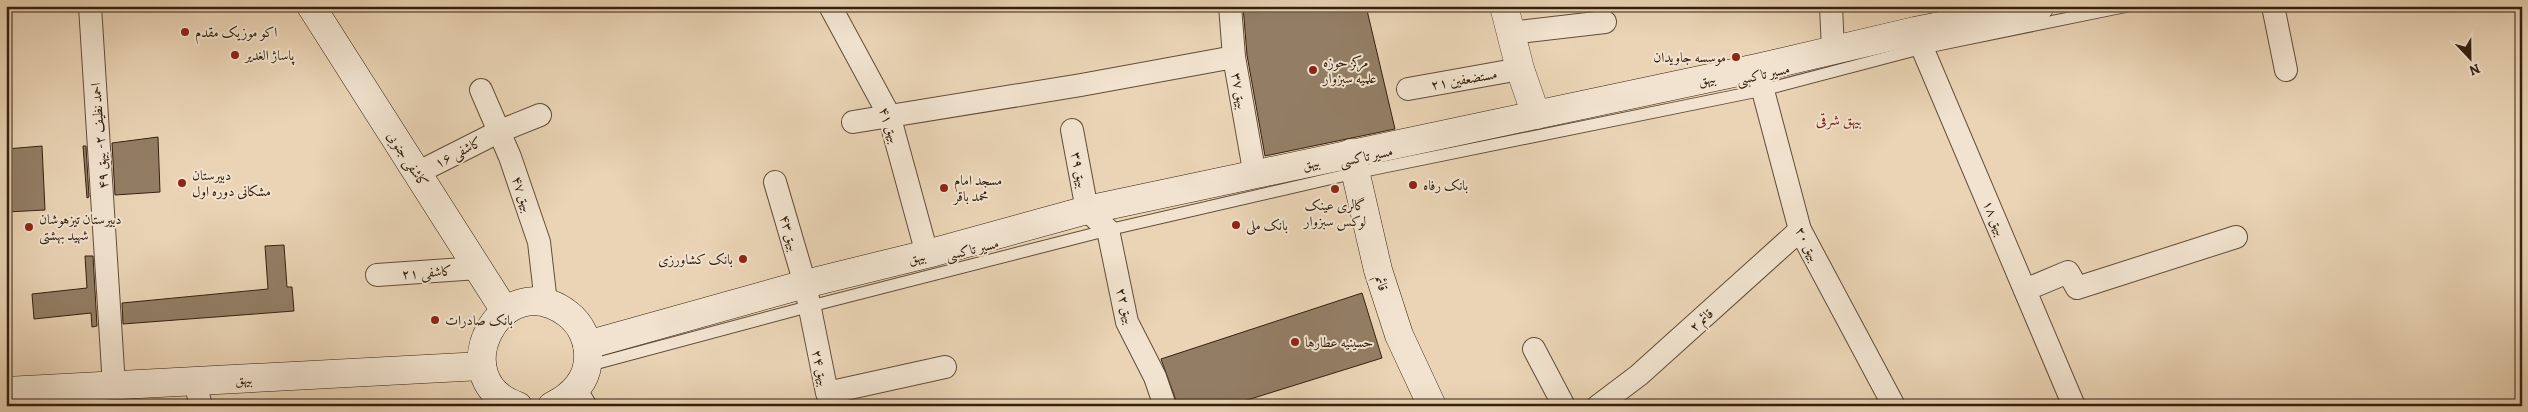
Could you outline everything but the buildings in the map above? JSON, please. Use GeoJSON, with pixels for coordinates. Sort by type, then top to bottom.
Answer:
{"type":"FeatureCollection","features":[{"type":"Feature","properties":{"kind":"main road","name":"کاشفی جنوبی"},"geometry":{"type":"LineString","coordinates":[[311,6],[505,311]]}},
{"type":"Feature","properties":{"kind":"main road"},"geometry":{"type":"LineString","coordinates":[[1504,6],[1520,69],[1536,115]]}},
{"type":"Feature","properties":{"kind":"main road","name":"بیهق"},"geometry":{"type":"LineString","coordinates":[[574,388],[806,295],[927,254],[1087,210],[1255,176],[1353,163],[1536,115],[1760,79],[1834,50],[1919,40],[2040,6]]}},
{"type":"Feature","properties":{"kind":"main road","name":"قائم"},"geometry":{"type":"LineString","coordinates":[[1353,163],[1378,270],[1399,335],[1432,406]]}},
{"type":"Feature","properties":{"kind":"main road"},"geometry":{"type":"LineString","coordinates":[[518,406],[500,396],[489,383],[482,366],[481,350],[485,335],[493,322],[505,311],[532,302],[546,303],[560,308],[573,318],[583,331],[574,388]]}},
{"type":"Feature","properties":{"kind":"main road","name":"بیهق"},"geometry":{"type":"LineString","coordinates":[[6,391],[114,386],[198,394],[482,366]]}},
{"type":"Feature","properties":{"kind":"street","name":"احمد نظیف ۲- بیهق ۴۹"},"geometry":{"type":"LineString","coordinates":[[90,6],[114,386]]}},
{"type":"Feature","properties":{"kind":"street","name":"بیهق ۴۱"},"geometry":{"type":"LineString","coordinates":[[830,6],[889,115],[927,254]]}},
{"type":"Feature","properties":{"kind":"street","name":"بیهق ۳۷"},"geometry":{"type":"LineString","coordinates":[[1230,6],[1234,57],[1255,176]]}},
{"type":"Feature","properties":{"kind":"street"},"geometry":{"type":"LineString","coordinates":[[1831,6],[1834,50]]}},
{"type":"Feature","properties":{"kind":"street"},"geometry":{"type":"LineString","coordinates":[[2272,6],[2286,70]]}},
{"type":"Feature","properties":{"kind":"street"},"geometry":{"type":"LineString","coordinates":[[1510,33],[1605,22]]}},
{"type":"Feature","properties":{"kind":"street","name":"بیهق ۱۸"},"geometry":{"type":"LineString","coordinates":[[1919,40],[2074,406]]}},
{"type":"Feature","properties":{"kind":"street"},"geometry":{"type":"LineString","coordinates":[[853,122],[1081,86],[1234,57]]}},
{"type":"Feature","properties":{"kind":"street","name":"مستضعفین ۲۱"},"geometry":{"type":"LineString","coordinates":[[1408,89],[1520,69]]}},
{"type":"Feature","properties":{"kind":"street","name":"بیهق ۲۰"},"geometry":{"type":"LineString","coordinates":[[1760,79],[1800,230],[1894,406]]}},
{"type":"Feature","properties":{"kind":"street","name":"بیهق ۴۷"},"geometry":{"type":"LineString","coordinates":[[481,90],[500,130],[539,242],[546,303]]}},
{"type":"Feature","properties":{"kind":"street","name":"کاشفی ۱۶"},"geometry":{"type":"LineString","coordinates":[[417,173],[500,130],[540,115]]}},
{"type":"Feature","properties":{"kind":"street","name":"بیهق ۳۹"},"geometry":{"type":"LineString","coordinates":[[1072,130],[1087,210]]}},
{"type":"Feature","properties":{"kind":"street","name":"بیهق ۴۳"},"geometry":{"type":"LineString","coordinates":[[776,182],[806,295]]}},
{"type":"Feature","properties":{"kind":"street"},"geometry":{"type":"LineString","coordinates":[[1087,210],[1108,230]]}},
{"type":"Feature","properties":{"kind":"street","name":"بیهق ۲۲"},"geometry":{"type":"LineString","coordinates":[[1108,230],[1127,322],[1156,377],[1165,406]]}},
{"type":"Feature","properties":{"kind":"street","name":"قائم ۲"},"geometry":{"type":"LineString","coordinates":[[1598,406],[1639,375],[1800,230]]}},
{"type":"Feature","properties":{"kind":"street"},"geometry":{"type":"LineString","coordinates":[[2025,290],[2068,272],[2078,288],[2236,236]]}},
{"type":"Feature","properties":{"kind":"street","name":"کاشفی ۲۱"},"geometry":{"type":"LineString","coordinates":[[377,275],[478,268]]}},
{"type":"Feature","properties":{"kind":"street","name":"بیهق ۲۴"},"geometry":{"type":"LineString","coordinates":[[806,295],[827,393],[945,367]]}},
{"type":"Feature","properties":{"kind":"street"},"geometry":{"type":"LineString","coordinates":[[1534,349],[1564,406]]}},
{"type":"Feature","properties":{"kind":"lane","name":"مسیر تاکسی"},"geometry":{"type":"LineString","coordinates":[[806,295],[1108,230],[1353,163],[1760,79],[1919,40],[2128,6]]}},
{"type":"Feature","properties":{"kind":"place","name":"اکو موزیک مقدم"},"geometry":{"type":"Point","coordinates":[185,32]}},
{"type":"Feature","properties":{"kind":"place","name":"پاساژ الغدیر"},"geometry":{"type":"Point","coordinates":[235,55]}},
{"type":"Feature","properties":{"kind":"place","name":"موسسه جاویدان"},"geometry":{"type":"Point","coordinates":[1736,57]}},
{"type":"Feature","properties":{"kind":"place","name":"مرکز حوزه علمیه سبزوار"},"geometry":{"type":"Point","coordinates":[1313,70]}},
{"type":"Feature","properties":{"kind":"place","name":"دبیرستان مشکانی دوره اول"},"geometry":{"type":"Point","coordinates":[182,183]}},
{"type":"Feature","properties":{"kind":"place","name":"بانک رفاه"},"geometry":{"type":"Point","coordinates":[1413,185]}},
{"type":"Feature","properties":{"kind":"place","name":"مسجد امام محمد باقر"},"geometry":{"type":"Point","coordinates":[944,188]}},
{"type":"Feature","properties":{"kind":"place","name":"گالری عینک لوکس سبزوار"},"geometry":{"type":"Point","coordinates":[1335,189]}},
{"type":"Feature","properties":{"kind":"place","name":"بانک ملی"},"geometry":{"type":"Point","coordinates":[1236,225]}},
{"type":"Feature","properties":{"kind":"place","name":"دبیرستان تیزهوشان شهید بهشتی"},"geometry":{"type":"Point","coordinates":[29,227]}},
{"type":"Feature","properties":{"kind":"place","name":"بانک کشاورزی"},"geometry":{"type":"Point","coordinates":[743,259]}},
{"type":"Feature","properties":{"kind":"place","name":"بانک صادرات"},"geometry":{"type":"Point","coordinates":[435,320]}},
{"type":"Feature","properties":{"kind":"place","name":"حسینیه عطارها"},"geometry":{"type":"Point","coordinates":[1295,342]}},
{"type":"Feature","properties":{"kind":"district","name":"بیهق شرقی"},"geometry":{"type":"Point","coordinates":[1839,120]}}]}
